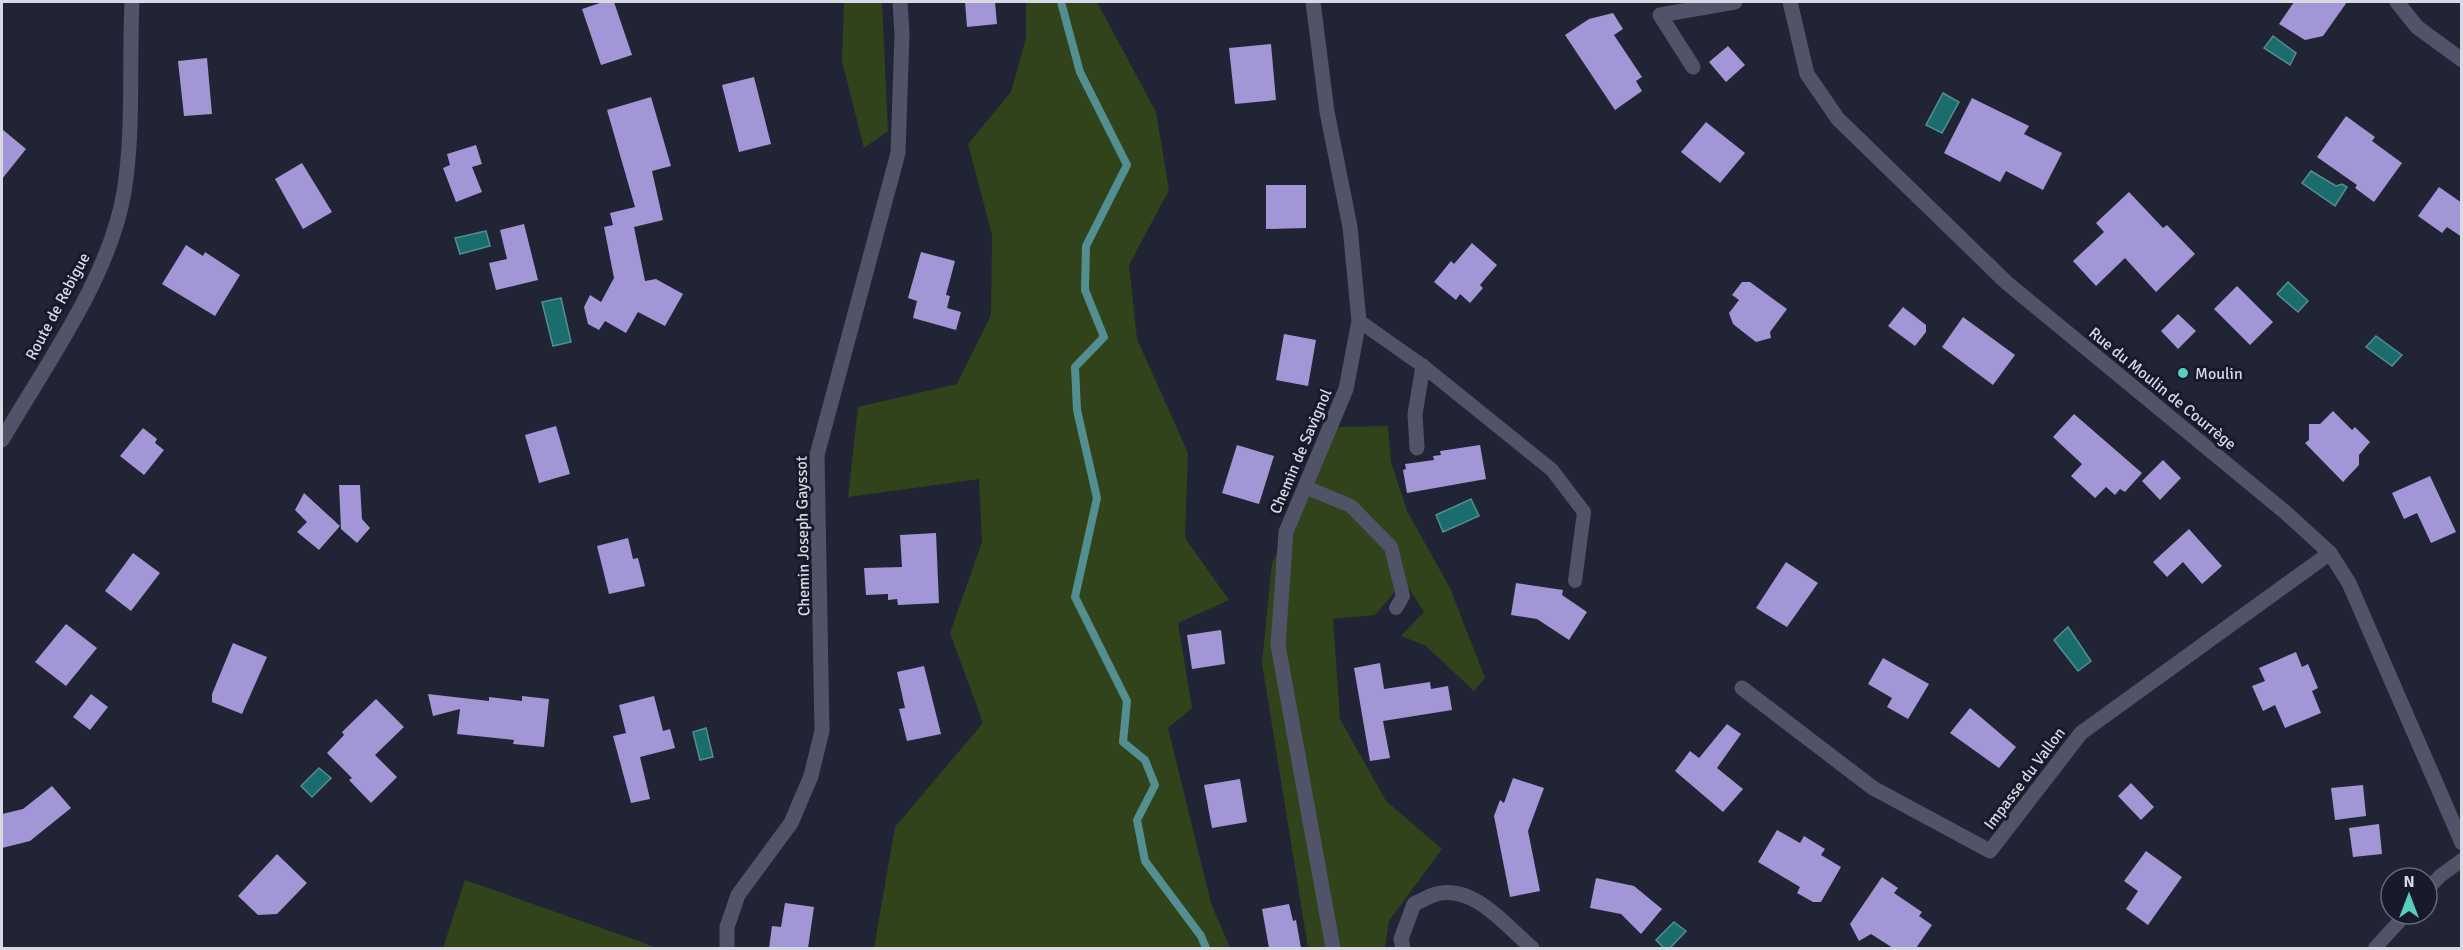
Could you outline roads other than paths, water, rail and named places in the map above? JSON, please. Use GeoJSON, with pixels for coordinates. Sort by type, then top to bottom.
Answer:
{"type":"FeatureCollection","features":[{"type":"Feature","properties":{"kind":"street","name":"Route de Rebigue"},"geometry":{"type":"LineString","coordinates":[[2,440],[81,306],[112,241],[124,192],[130,118],[132,2]]}},
{"type":"Feature","properties":{"kind":"street","name":"Chemin Joseph Gayssot"},"geometry":{"type":"LineString","coordinates":[[727,948],[727,927],[738,896],[791,823],[811,776],[822,731],[817,455],[898,153],[902,34],[900,2]]}},
{"type":"Feature","properties":{"kind":"street","name":"Chemin de Savignol"},"geometry":{"type":"LineString","coordinates":[[1313,2],[1327,112],[1350,227],[1359,321],[1346,389],[1286,532],[1278,645],[1333,948]]}},
{"type":"Feature","properties":{"kind":"street"},"geometry":{"type":"LineString","coordinates":[[1693,67],[1660,15],[1735,2]]}},
{"type":"Feature","properties":{"kind":"street","name":"Rue du Moulin de Courrège"},"geometry":{"type":"LineString","coordinates":[[1790,2],[1807,74],[1838,119],[2007,283],[2285,512],[2330,553],[2349,583],[2462,843]]}},
{"type":"Feature","properties":{"kind":"street"},"geometry":{"type":"LineString","coordinates":[[2397,2],[2417,27],[2462,60]]}},
{"type":"Feature","properties":{"kind":"street"},"geometry":{"type":"LineString","coordinates":[[1417,448],[1414,414],[1423,366]]}},
{"type":"Feature","properties":{"kind":"street","name":"Impasse du Vallon"},"geometry":{"type":"LineString","coordinates":[[1742,688],[1873,788],[1990,851],[2080,733],[2330,553]]}},
{"type":"Feature","properties":{"kind":"street"},"geometry":{"type":"LineString","coordinates":[[1403,948],[1401,939],[1414,903],[1437,894],[1460,894],[1479,902],[1532,948]]}},
{"type":"Feature","properties":{"kind":"lane"},"geometry":{"type":"LineString","coordinates":[[1359,321],[1423,366],[1552,470],[1584,512],[1575,581]]}},
{"type":"Feature","properties":{"kind":"lane"},"geometry":{"type":"LineString","coordinates":[[1305,487],[1350,506],[1391,547],[1402,596],[1396,608]]}},
{"type":"Feature","properties":{"kind":"lane"},"geometry":{"type":"LineString","coordinates":[[2439,877],[2462,860]]}},
{"type":"Feature","properties":{"kind":"lane"},"geometry":{"type":"LineString","coordinates":[[2375,948],[2395,926]]}},
{"type":"Feature","properties":{"kind":"waterway"},"geometry":{"type":"LineString","coordinates":[[1061,2],[1080,72],[1127,165],[1086,246],[1085,290],[1104,337],[1075,367],[1077,410],[1097,498],[1075,597],[1127,701],[1123,742],[1145,760],[1155,785],[1137,820],[1145,861],[1201,936],[1206,948]]}},
{"type":"Feature","properties":{"kind":"place","name":"Moulin"},"geometry":{"type":"Point","coordinates":[2183,373]}}]}
